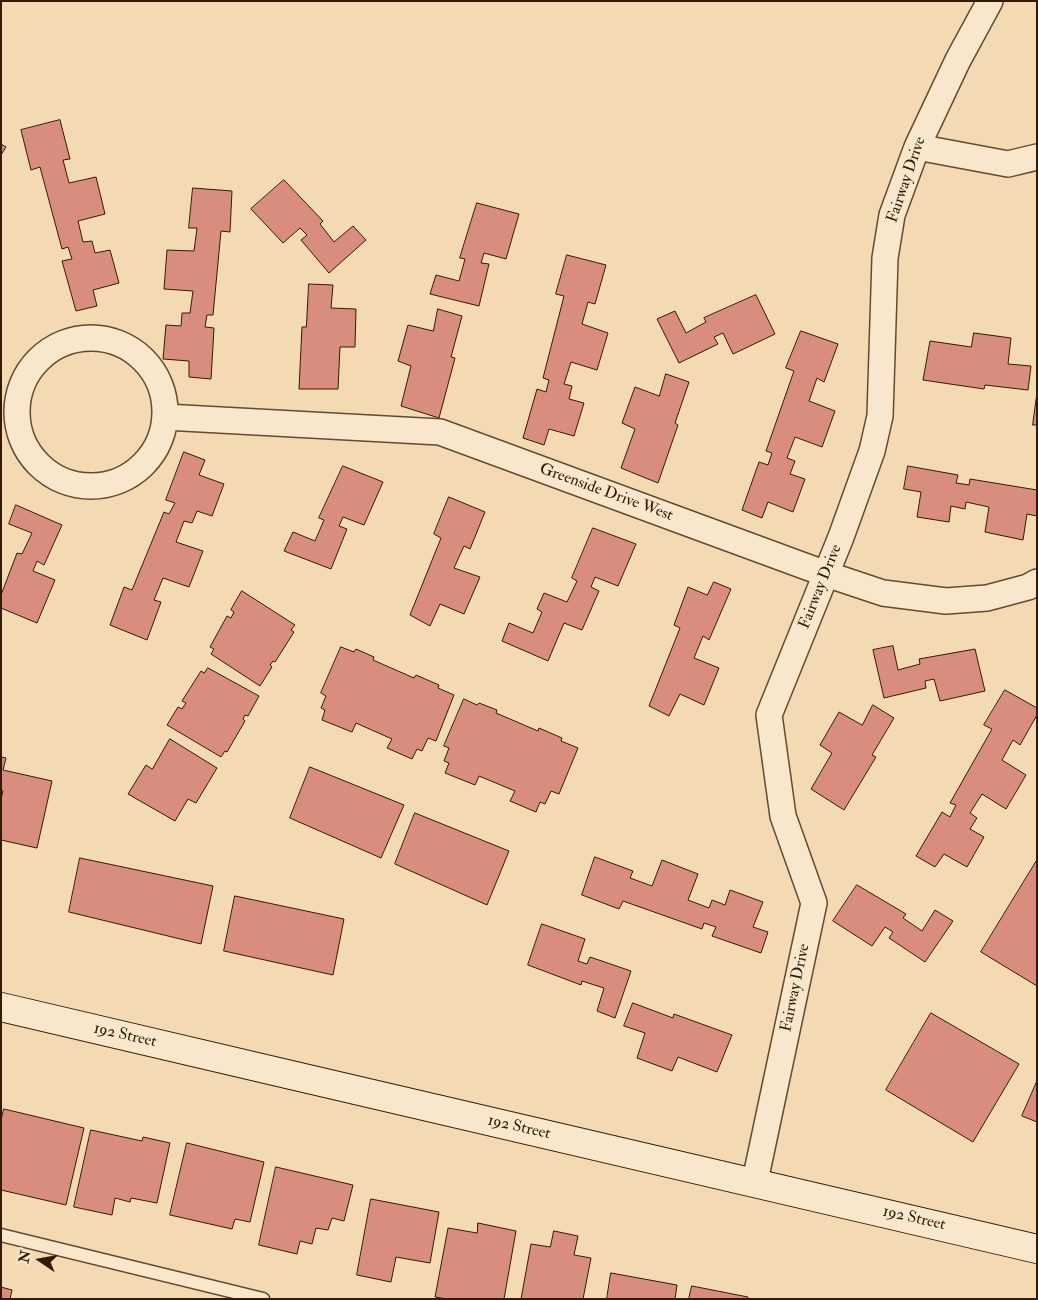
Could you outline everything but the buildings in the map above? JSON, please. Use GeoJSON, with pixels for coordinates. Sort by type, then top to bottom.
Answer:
{"type":"FeatureCollection","features":[{"type":"Feature","properties":{"kind":"main road","name":"192 Street"},"geometry":{"type":"LineString","coordinates":[[1,1008],[381,1097],[754,1181],[1037,1249]]}},
{"type":"Feature","properties":{"kind":"street","name":"Fairway Drive"},"geometry":{"type":"LineString","coordinates":[[754,1181],[814,903],[783,816],[769,715],[842,536],[872,451],[880,416],[885,258],[892,215],[917,147],[958,60],[990,1]]}},
{"type":"Feature","properties":{"kind":"street"},"geometry":{"type":"LineString","coordinates":[[917,147],[1008,164],[1037,157]]}},
{"type":"Feature","properties":{"kind":"street"},"geometry":{"type":"LineString","coordinates":[[91,338],[114,342],[136,353],[153,370],[162,392],[165,417],[160,441],[146,462],[127,477],[104,486],[79,486],[56,478],[36,463],[23,442],[17,418],[19,393],[29,371],[46,353],[67,342],[91,338]]}},
{"type":"Feature","properties":{"kind":"street","name":"Greenside Drive West"},"geometry":{"type":"LineString","coordinates":[[165,417],[440,432],[826,574],[883,592],[946,601],[986,598],[1028,587],[1037,582]]}},
{"type":"Feature","properties":{"kind":"lane"},"geometry":{"type":"LineString","coordinates":[[1,1235],[263,1299]]}}]}
